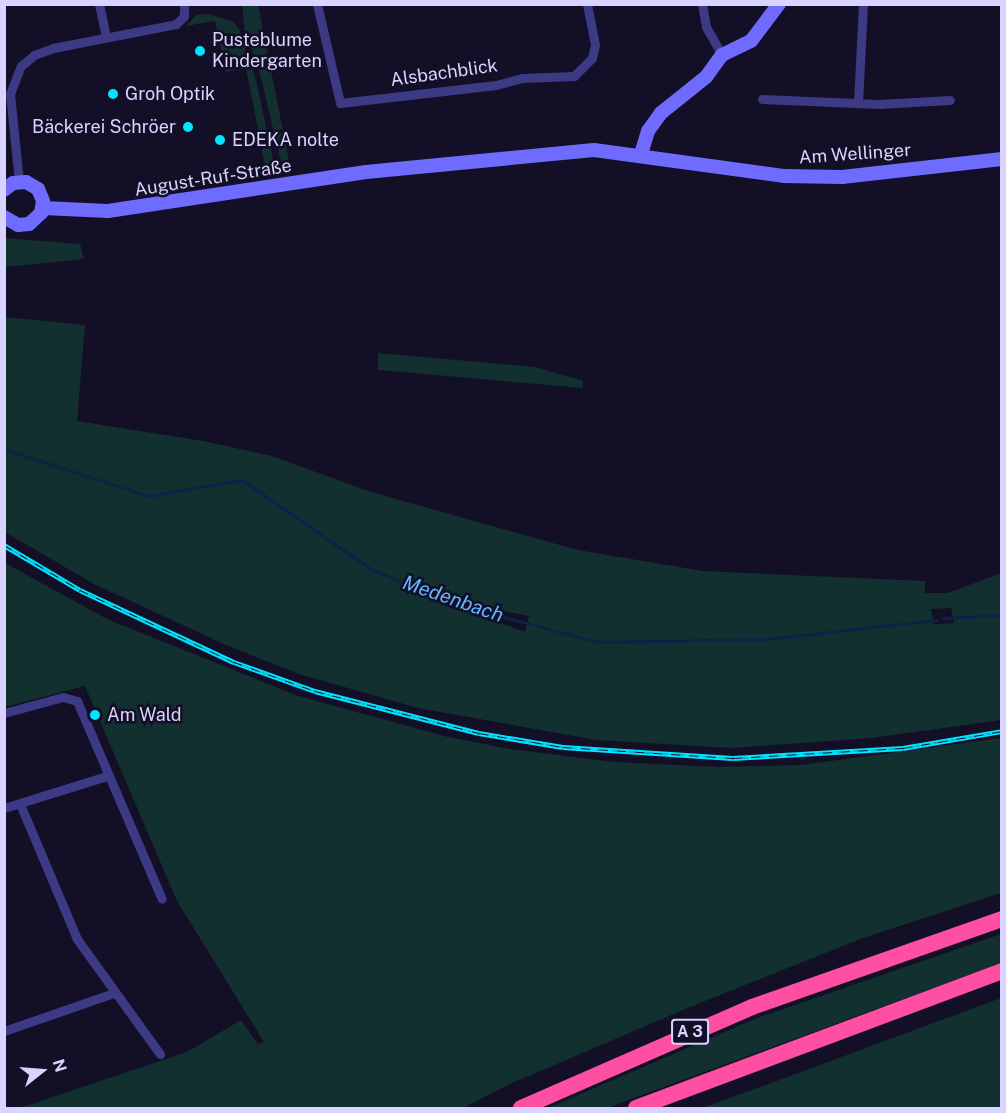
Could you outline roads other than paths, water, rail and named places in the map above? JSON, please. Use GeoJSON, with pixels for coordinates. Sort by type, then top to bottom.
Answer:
{"type":"FeatureCollection","features":[{"type":"Feature","properties":{"kind":"highway","name":"A 3"},"geometry":{"type":"LineString","coordinates":[[521,1108],[752,1007],[1002,919]]}},
{"type":"Feature","properties":{"kind":"highway"},"geometry":{"type":"LineString","coordinates":[[636,1108],[1002,971]]}},
{"type":"Feature","properties":{"kind":"main road"},"geometry":{"type":"LineString","coordinates":[[641,154],[648,131],[661,113],[706,76],[722,55],[751,41],[779,4]]}},
{"type":"Feature","properties":{"kind":"main road","name":"August-Ruf-Straße"},"geometry":{"type":"LineString","coordinates":[[43,208],[108,211],[366,172],[609,150],[641,154]]}},
{"type":"Feature","properties":{"kind":"main road","name":"Am Wellinger"},"geometry":{"type":"LineString","coordinates":[[641,154],[783,176],[842,177],[1002,159]]}},
{"type":"Feature","properties":{"kind":"main road"},"geometry":{"type":"LineString","coordinates":[[4,190],[20,182],[38,189],[43,208],[29,224],[18,225],[4,217]]}},
{"type":"Feature","properties":{"kind":"street"},"geometry":{"type":"LineString","coordinates":[[99,4],[106,37]]}},
{"type":"Feature","properties":{"kind":"street"},"geometry":{"type":"LineString","coordinates":[[20,182],[10,104],[16,74],[27,60],[42,51],[176,24],[184,16],[184,4]]}},
{"type":"Feature","properties":{"kind":"street","name":"Alsbachblick"},"geometry":{"type":"LineString","coordinates":[[317,4],[340,103],[496,85],[522,78],[574,76],[592,58],[595,45],[587,4]]}},
{"type":"Feature","properties":{"kind":"street"},"geometry":{"type":"LineString","coordinates":[[702,4],[706,27],[722,55]]}},
{"type":"Feature","properties":{"kind":"street"},"geometry":{"type":"LineString","coordinates":[[858,104],[863,4]]}},
{"type":"Feature","properties":{"kind":"street"},"geometry":{"type":"LineString","coordinates":[[762,99],[858,104],[950,100]]}},
{"type":"Feature","properties":{"kind":"street"},"geometry":{"type":"LineString","coordinates":[[4,712],[70,697],[77,701],[107,767],[107,776],[162,899]]}},
{"type":"Feature","properties":{"kind":"street"},"geometry":{"type":"LineString","coordinates":[[4,808],[107,776]]}},
{"type":"Feature","properties":{"kind":"street"},"geometry":{"type":"LineString","coordinates":[[20,804],[77,939],[160,1054]]}},
{"type":"Feature","properties":{"kind":"street"},"geometry":{"type":"LineString","coordinates":[[4,1031],[114,993]]}},
{"type":"Feature","properties":{"kind":"waterway","name":"Medenbach"},"geometry":{"type":"LineString","coordinates":[[4,449],[148,496],[242,480],[371,569],[462,606],[598,642],[767,639],[937,620]]}},
{"type":"Feature","properties":{"kind":"waterway","name":"Medenbach"},"geometry":{"type":"LineString","coordinates":[[943,618],[1002,615]]}},
{"type":"Feature","properties":{"kind":"railway"},"geometry":{"type":"LineString","coordinates":[[4,545],[80,590],[234,662],[315,691],[479,733],[563,747],[733,758],[903,748],[1002,731]]}},
{"type":"Feature","properties":{"kind":"place","name":"Pusteblume Kindergarten"},"geometry":{"type":"Point","coordinates":[200,51]}},
{"type":"Feature","properties":{"kind":"place","name":"Groh Optik"},"geometry":{"type":"Point","coordinates":[113,94]}},
{"type":"Feature","properties":{"kind":"place","name":"Bäckerei Schröer"},"geometry":{"type":"Point","coordinates":[188,127]}},
{"type":"Feature","properties":{"kind":"place","name":"EDEKA nolte"},"geometry":{"type":"Point","coordinates":[220,140]}},
{"type":"Feature","properties":{"kind":"place","name":"Am Wald"},"geometry":{"type":"Point","coordinates":[95,715]}}]}
